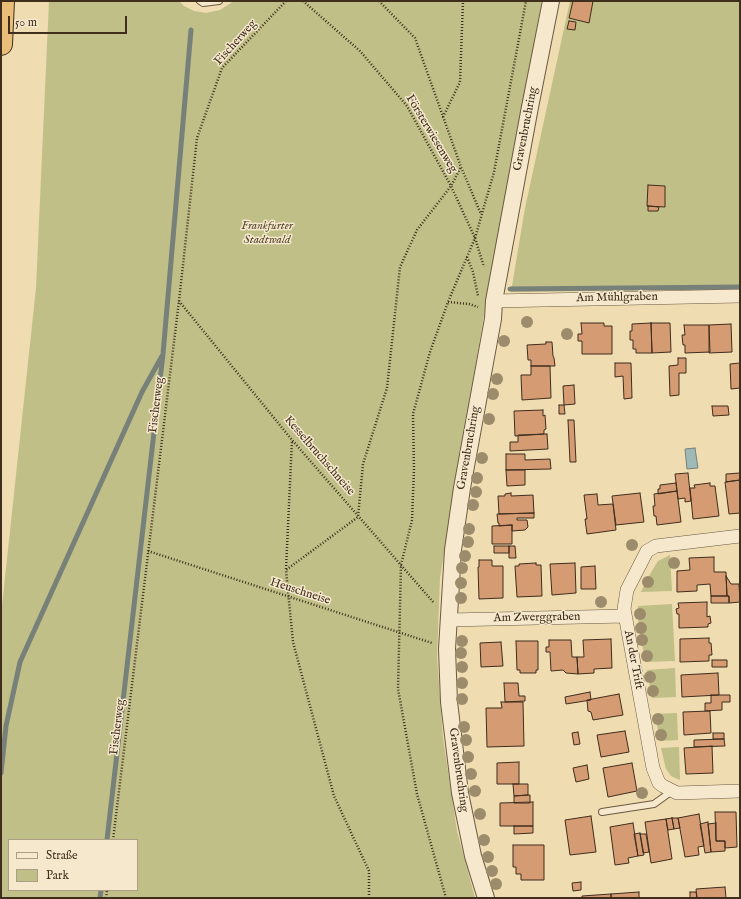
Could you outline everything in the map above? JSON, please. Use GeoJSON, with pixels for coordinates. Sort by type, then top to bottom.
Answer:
{"type":"FeatureCollection","features":[{"type":"Feature","properties":{"kind":"highway"},"geometry":{"type":"LineString","coordinates":[[1,44],[4,1]]}},
{"type":"Feature","properties":{"kind":"street","name":"Gravenbruchring"},"geometry":{"type":"LineString","coordinates":[[486,898],[473,856],[460,793],[449,702],[447,649],[453,550],[462,488],[493,319],[494,301],[551,1]]}},
{"type":"Feature","properties":{"kind":"street","name":"Am Mühlgraben"},"geometry":{"type":"LineString","coordinates":[[494,301],[740,296]]}},
{"type":"Feature","properties":{"kind":"street","name":"An der Trift"},"geometry":{"type":"LineString","coordinates":[[672,791],[663,786],[656,777],[625,616],[625,596],[647,551],[656,546],[740,536]]}},
{"type":"Feature","properties":{"kind":"street","name":"Am Zwerggraben"},"geometry":{"type":"LineString","coordinates":[[449,620],[625,616]]}},
{"type":"Feature","properties":{"kind":"street"},"geometry":{"type":"LineString","coordinates":[[672,791],[682,793],[740,791]]}},
{"type":"Feature","properties":{"kind":"lane"},"geometry":{"type":"LineString","coordinates":[[200,1],[203,3],[219,1]]}},
{"type":"Feature","properties":{"kind":"lane"},"geometry":{"type":"LineString","coordinates":[[602,812],[654,804],[672,791]]}},
{"type":"Feature","properties":{"kind":"path","name":"Fischerweg"},"geometry":{"type":"LineString","coordinates":[[113,839],[179,301],[197,138],[222,68],[286,1]]}},
{"type":"Feature","properties":{"kind":"path","name":"Försterwiesenweg"},"geometry":{"type":"LineString","coordinates":[[303,1],[360,51],[407,106],[451,186],[475,238]]}},
{"type":"Feature","properties":{"kind":"path"},"geometry":{"type":"LineString","coordinates":[[379,1],[416,38],[442,118],[461,167],[482,214]]}},
{"type":"Feature","properties":{"kind":"path"},"geometry":{"type":"LineString","coordinates":[[442,118],[460,82],[463,1]]}},
{"type":"Feature","properties":{"kind":"path"},"geometry":{"type":"LineString","coordinates":[[446,898],[417,794],[398,689],[401,564],[412,520],[414,470],[413,414],[430,352],[448,302],[475,238],[494,172],[526,1]]}},
{"type":"Feature","properties":{"kind":"path"},"geometry":{"type":"LineString","coordinates":[[286,570],[358,517],[363,464],[387,388],[400,267],[417,230],[451,186],[461,167]]}},
{"type":"Feature","properties":{"kind":"path"},"geometry":{"type":"LineString","coordinates":[[467,256],[473,272],[481,313]]}},
{"type":"Feature","properties":{"kind":"path","name":"Kesselbruchschneise"},"geometry":{"type":"LineString","coordinates":[[179,301],[292,440],[449,620]]}},
{"type":"Feature","properties":{"kind":"path"},"geometry":{"type":"LineString","coordinates":[[448,302],[468,304],[479,308]]}},
{"type":"Feature","properties":{"kind":"path"},"geometry":{"type":"LineString","coordinates":[[292,440],[286,570],[293,642],[334,796],[369,871],[369,898]]}},
{"type":"Feature","properties":{"kind":"path","name":"Heuschneise"},"geometry":{"type":"LineString","coordinates":[[148,551],[447,649]]}},
{"type":"Feature","properties":{"kind":"green space","name":"Frankfurter Stadtwald"},"geometry":{"type":"Polygon","coordinates":[[[49,1],[179,1],[184,6],[194,11],[206,13],[220,10],[234,1],[542,1],[487,297],[440,578],[437,657],[443,738],[457,831],[475,898],[1,898],[1,615],[36,288],[49,1]]]}},
{"type":"Feature","properties":{"kind":"green space"},"geometry":{"type":"Polygon","coordinates":[[[570,1],[740,1],[740,289],[511,292],[525,208],[570,1]]]}},
{"type":"Feature","properties":{"kind":"green space"},"geometry":{"type":"Polygon","coordinates":[[[670,555],[672,591],[641,592],[658,561],[670,555]]]}},
{"type":"Feature","properties":{"kind":"green space"},"geometry":{"type":"Polygon","coordinates":[[[672,604],[675,661],[645,662],[638,619],[638,606],[672,604]]]}},
{"type":"Feature","properties":{"kind":"green space"},"geometry":{"type":"Polygon","coordinates":[[[675,668],[676,697],[652,698],[647,670],[675,668]]]}},
{"type":"Feature","properties":{"kind":"green space"},"geometry":{"type":"Polygon","coordinates":[[[677,713],[678,740],[660,741],[655,714],[677,713]]]}},
{"type":"Feature","properties":{"kind":"green space"},"geometry":{"type":"Polygon","coordinates":[[[679,747],[680,780],[671,776],[666,769],[661,748],[679,747]]]}},
{"type":"Feature","properties":{"kind":"water"},"geometry":{"type":"Polygon","coordinates":[[[695,448],[698,468],[687,469],[685,449],[695,448]]]}},
{"type":"Feature","properties":{"kind":"building"},"geometry":{"type":"Polygon","coordinates":[[[573,1],[593,1],[589,23],[569,18],[573,1]]]}},
{"type":"Feature","properties":{"kind":"building"},"geometry":{"type":"Polygon","coordinates":[[[569,21],[576,22],[575,30],[567,29],[569,21]]]}},
{"type":"Feature","properties":{"kind":"building"},"geometry":{"type":"Polygon","coordinates":[[[648,185],[665,186],[665,207],[647,206],[648,185]]]}},
{"type":"Feature","properties":{"kind":"building"},"geometry":{"type":"Polygon","coordinates":[[[648,206],[659,207],[658,211],[648,211],[648,206]]]}},
{"type":"Feature","properties":{"kind":"building"},"geometry":{"type":"Polygon","coordinates":[[[581,323],[604,323],[604,326],[612,326],[612,354],[582,354],[582,341],[578,341],[578,334],[582,334],[581,323]]]}},
{"type":"Feature","properties":{"kind":"building"},"geometry":{"type":"Polygon","coordinates":[[[651,323],[652,353],[636,353],[636,349],[633,349],[633,340],[630,340],[632,324],[651,323]]]}},
{"type":"Feature","properties":{"kind":"building"},"geometry":{"type":"Polygon","coordinates":[[[651,323],[670,323],[671,352],[652,353],[651,323]]]}},
{"type":"Feature","properties":{"kind":"building"},"geometry":{"type":"Polygon","coordinates":[[[731,324],[732,352],[709,353],[709,325],[731,324]]]}},
{"type":"Feature","properties":{"kind":"building"},"geometry":{"type":"Polygon","coordinates":[[[684,325],[709,325],[710,352],[685,353],[685,345],[683,345],[682,335],[685,335],[684,325]]]}},
{"type":"Feature","properties":{"kind":"building"},"geometry":{"type":"Polygon","coordinates":[[[546,342],[552,342],[555,366],[531,366],[531,360],[528,360],[527,345],[546,344],[546,342]]]}},
{"type":"Feature","properties":{"kind":"building"},"geometry":{"type":"Polygon","coordinates":[[[678,358],[686,358],[686,373],[679,373],[679,395],[670,396],[669,366],[678,365],[678,358]]]}},
{"type":"Feature","properties":{"kind":"building"},"geometry":{"type":"Polygon","coordinates":[[[615,363],[631,363],[632,398],[624,399],[623,376],[615,377],[615,363]]]}},
{"type":"Feature","properties":{"kind":"building"},"geometry":{"type":"Polygon","coordinates":[[[740,363],[740,388],[731,389],[730,364],[740,363]]]}},
{"type":"Feature","properties":{"kind":"building"},"geometry":{"type":"Polygon","coordinates":[[[531,366],[550,366],[551,398],[522,400],[521,375],[531,375],[531,366]]]}},
{"type":"Feature","properties":{"kind":"building"},"geometry":{"type":"Polygon","coordinates":[[[574,385],[575,404],[564,405],[563,386],[574,385]]]}},
{"type":"Feature","properties":{"kind":"building"},"geometry":{"type":"Polygon","coordinates":[[[559,405],[564,405],[565,414],[559,414],[559,405]]]}},
{"type":"Feature","properties":{"kind":"building"},"geometry":{"type":"Polygon","coordinates":[[[712,406],[728,406],[729,415],[713,416],[712,406]]]}},
{"type":"Feature","properties":{"kind":"building"},"geometry":{"type":"Polygon","coordinates":[[[543,410],[546,429],[544,430],[544,434],[515,436],[514,411],[543,410]]]}},
{"type":"Feature","properties":{"kind":"building"},"geometry":{"type":"Polygon","coordinates":[[[568,420],[574,420],[576,462],[570,462],[568,420]]]}},
{"type":"Feature","properties":{"kind":"building"},"geometry":{"type":"Polygon","coordinates":[[[547,434],[548,449],[510,451],[510,442],[518,442],[518,435],[547,434]]]}},
{"type":"Feature","properties":{"kind":"building"},"geometry":{"type":"Polygon","coordinates":[[[506,454],[525,454],[525,460],[550,459],[551,469],[506,470],[506,454]]]}},
{"type":"Feature","properties":{"kind":"building"},"geometry":{"type":"Polygon","coordinates":[[[506,470],[525,470],[525,485],[507,486],[506,470]]]}},
{"type":"Feature","properties":{"kind":"building"},"geometry":{"type":"Polygon","coordinates":[[[688,473],[691,501],[685,502],[685,498],[678,499],[675,474],[688,473]]]}},
{"type":"Feature","properties":{"kind":"building"},"geometry":{"type":"Polygon","coordinates":[[[740,473],[740,480],[726,482],[726,474],[740,473]]]}},
{"type":"Feature","properties":{"kind":"building"},"geometry":{"type":"Polygon","coordinates":[[[740,480],[740,513],[729,514],[725,482],[740,480]]]}},
{"type":"Feature","properties":{"kind":"building"},"geometry":{"type":"Polygon","coordinates":[[[676,483],[677,491],[658,494],[660,485],[676,483]]]}},
{"type":"Feature","properties":{"kind":"building"},"geometry":{"type":"Polygon","coordinates":[[[710,483],[710,486],[715,486],[719,516],[693,519],[690,488],[695,488],[694,485],[710,483]]]}},
{"type":"Feature","properties":{"kind":"building"},"geometry":{"type":"Polygon","coordinates":[[[677,491],[681,522],[657,525],[653,506],[655,506],[654,494],[677,491]]]}},
{"type":"Feature","properties":{"kind":"building"},"geometry":{"type":"Polygon","coordinates":[[[511,493],[511,496],[533,495],[534,513],[499,514],[498,496],[505,496],[505,494],[511,493]]]}},
{"type":"Feature","properties":{"kind":"building"},"geometry":{"type":"Polygon","coordinates":[[[640,493],[644,522],[616,525],[612,496],[640,493]]]}},
{"type":"Feature","properties":{"kind":"building"},"geometry":{"type":"Polygon","coordinates":[[[597,494],[598,505],[613,504],[616,530],[587,534],[584,495],[597,494]]]}},
{"type":"Feature","properties":{"kind":"building"},"geometry":{"type":"Polygon","coordinates":[[[534,513],[534,518],[517,518],[517,520],[527,520],[528,527],[525,530],[512,531],[512,525],[499,526],[498,523],[497,514],[534,513]]]}},
{"type":"Feature","properties":{"kind":"building"},"geometry":{"type":"Polygon","coordinates":[[[512,525],[512,544],[492,544],[492,526],[512,525]]]}},
{"type":"Feature","properties":{"kind":"building"},"geometry":{"type":"Polygon","coordinates":[[[494,546],[509,546],[509,553],[494,553],[494,546]]]}},
{"type":"Feature","properties":{"kind":"building"},"geometry":{"type":"Polygon","coordinates":[[[509,546],[515,546],[516,558],[509,558],[509,546]]]}},
{"type":"Feature","properties":{"kind":"building"},"geometry":{"type":"Polygon","coordinates":[[[714,557],[714,572],[726,572],[727,596],[711,596],[710,584],[697,585],[697,591],[677,592],[677,571],[690,570],[689,558],[714,557]]]}},
{"type":"Feature","properties":{"kind":"building"},"geometry":{"type":"Polygon","coordinates":[[[479,560],[492,560],[492,566],[503,566],[503,598],[479,599],[479,560]]]}},
{"type":"Feature","properties":{"kind":"building"},"geometry":{"type":"Polygon","coordinates":[[[536,563],[536,565],[541,565],[542,596],[517,597],[515,566],[519,566],[519,564],[536,563]]]}},
{"type":"Feature","properties":{"kind":"building"},"geometry":{"type":"Polygon","coordinates":[[[575,563],[576,593],[552,595],[550,564],[575,563]]]}},
{"type":"Feature","properties":{"kind":"building"},"geometry":{"type":"Polygon","coordinates":[[[595,566],[596,589],[581,589],[581,567],[595,566]]]}},
{"type":"Feature","properties":{"kind":"building"},"geometry":{"type":"Polygon","coordinates":[[[726,576],[731,584],[739,584],[740,602],[729,603],[729,596],[727,596],[726,576]]]}},
{"type":"Feature","properties":{"kind":"building"},"geometry":{"type":"Polygon","coordinates":[[[711,596],[729,596],[729,603],[711,603],[711,596]]]}},
{"type":"Feature","properties":{"kind":"building"},"geometry":{"type":"Polygon","coordinates":[[[707,602],[707,617],[710,616],[711,623],[708,624],[708,627],[679,628],[679,614],[677,614],[676,609],[679,608],[678,603],[707,602]]]}},
{"type":"Feature","properties":{"kind":"building"},"geometry":{"type":"Polygon","coordinates":[[[709,638],[712,655],[709,655],[709,661],[680,662],[680,639],[709,638]]]}},
{"type":"Feature","properties":{"kind":"building"},"geometry":{"type":"Polygon","coordinates":[[[611,639],[612,668],[594,669],[594,673],[578,674],[577,657],[584,657],[583,640],[611,639]]]}},
{"type":"Feature","properties":{"kind":"building"},"geometry":{"type":"Polygon","coordinates":[[[549,640],[571,640],[572,657],[577,657],[578,674],[566,673],[563,670],[551,671],[550,652],[546,652],[546,647],[549,647],[549,640]]]}},
{"type":"Feature","properties":{"kind":"building"},"geometry":{"type":"Polygon","coordinates":[[[516,641],[538,641],[538,670],[536,670],[536,673],[520,673],[520,670],[517,670],[516,641]]]}},
{"type":"Feature","properties":{"kind":"building"},"geometry":{"type":"Polygon","coordinates":[[[501,642],[503,666],[481,667],[480,643],[501,642]]]}},
{"type":"Feature","properties":{"kind":"building"},"geometry":{"type":"Polygon","coordinates":[[[712,660],[727,660],[727,667],[712,667],[712,660]]]}},
{"type":"Feature","properties":{"kind":"building"},"geometry":{"type":"Polygon","coordinates":[[[718,673],[719,695],[682,697],[681,675],[718,673]]]}},
{"type":"Feature","properties":{"kind":"building"},"geometry":{"type":"Polygon","coordinates":[[[504,683],[518,683],[519,696],[525,696],[525,701],[505,702],[504,683]]]}},
{"type":"Feature","properties":{"kind":"building"},"geometry":{"type":"Polygon","coordinates":[[[590,692],[591,700],[566,704],[565,697],[590,692]]]}},
{"type":"Feature","properties":{"kind":"building"},"geometry":{"type":"Polygon","coordinates":[[[619,694],[623,715],[593,720],[591,712],[588,711],[587,700],[619,694]]]}},
{"type":"Feature","properties":{"kind":"building"},"geometry":{"type":"Polygon","coordinates":[[[711,695],[730,695],[730,702],[722,702],[722,710],[705,711],[705,703],[711,703],[711,695]]]}},
{"type":"Feature","properties":{"kind":"building"},"geometry":{"type":"Polygon","coordinates":[[[501,702],[523,702],[524,746],[487,747],[486,708],[502,708],[501,702]]]}},
{"type":"Feature","properties":{"kind":"building"},"geometry":{"type":"Polygon","coordinates":[[[710,711],[711,733],[684,735],[683,712],[710,711]]]}},
{"type":"Feature","properties":{"kind":"building"},"geometry":{"type":"Polygon","coordinates":[[[625,731],[629,752],[601,757],[597,735],[625,731]]]}},
{"type":"Feature","properties":{"kind":"building"},"geometry":{"type":"Polygon","coordinates":[[[578,732],[580,744],[574,745],[572,733],[578,732]]]}},
{"type":"Feature","properties":{"kind":"building"},"geometry":{"type":"Polygon","coordinates":[[[713,733],[724,733],[724,739],[713,739],[713,733]]]}},
{"type":"Feature","properties":{"kind":"building"},"geometry":{"type":"Polygon","coordinates":[[[724,739],[725,746],[694,747],[694,740],[724,739]]]}},
{"type":"Feature","properties":{"kind":"building"},"geometry":{"type":"Polygon","coordinates":[[[712,746],[713,773],[686,774],[684,748],[712,746]]]}},
{"type":"Feature","properties":{"kind":"building"},"geometry":{"type":"Polygon","coordinates":[[[519,762],[519,784],[497,784],[497,763],[519,762]]]}},
{"type":"Feature","properties":{"kind":"building"},"geometry":{"type":"Polygon","coordinates":[[[632,763],[637,791],[608,797],[603,768],[632,763]]]}},
{"type":"Feature","properties":{"kind":"building"},"geometry":{"type":"Polygon","coordinates":[[[587,765],[589,779],[576,782],[573,768],[587,765]]]}},
{"type":"Feature","properties":{"kind":"building"},"geometry":{"type":"Polygon","coordinates":[[[513,784],[528,784],[528,795],[514,796],[513,784]]]}},
{"type":"Feature","properties":{"kind":"building"},"geometry":{"type":"Polygon","coordinates":[[[530,795],[530,803],[514,803],[514,796],[530,795]]]}},
{"type":"Feature","properties":{"kind":"building"},"geometry":{"type":"Polygon","coordinates":[[[533,802],[533,826],[500,826],[500,803],[533,802]]]}},
{"type":"Feature","properties":{"kind":"building"},"geometry":{"type":"Polygon","coordinates":[[[715,812],[736,812],[737,847],[725,848],[725,841],[716,841],[715,812]]]}},
{"type":"Feature","properties":{"kind":"building"},"geometry":{"type":"Polygon","coordinates":[[[699,814],[704,846],[698,847],[699,855],[685,857],[678,818],[699,814]]]}},
{"type":"Feature","properties":{"kind":"building"},"geometry":{"type":"Polygon","coordinates":[[[591,816],[596,852],[570,855],[565,820],[591,816]]]}},
{"type":"Feature","properties":{"kind":"building"},"geometry":{"type":"Polygon","coordinates":[[[672,818],[678,818],[680,828],[674,829],[672,818]]]}},
{"type":"Feature","properties":{"kind":"building"},"geometry":{"type":"Polygon","coordinates":[[[672,818],[674,829],[668,830],[666,819],[672,818]]]}},
{"type":"Feature","properties":{"kind":"building"},"geometry":{"type":"Polygon","coordinates":[[[666,819],[672,859],[651,863],[645,822],[666,819]]]}},
{"type":"Feature","properties":{"kind":"building"},"geometry":{"type":"Polygon","coordinates":[[[708,822],[711,852],[705,853],[700,824],[708,822]]]}},
{"type":"Feature","properties":{"kind":"building"},"geometry":{"type":"Polygon","coordinates":[[[633,823],[638,856],[628,858],[629,863],[615,865],[610,827],[633,823]]]}},
{"type":"Feature","properties":{"kind":"building"},"geometry":{"type":"Polygon","coordinates":[[[716,823],[716,841],[725,841],[725,851],[711,852],[708,824],[716,823]]]}},
{"type":"Feature","properties":{"kind":"building"},"geometry":{"type":"Polygon","coordinates":[[[514,826],[533,826],[533,833],[514,834],[514,826]]]}},
{"type":"Feature","properties":{"kind":"building"},"geometry":{"type":"Polygon","coordinates":[[[640,833],[644,855],[638,856],[634,834],[640,833]]]}},
{"type":"Feature","properties":{"kind":"building"},"geometry":{"type":"Polygon","coordinates":[[[640,834],[646,834],[649,852],[643,853],[640,834]]]}},
{"type":"Feature","properties":{"kind":"building"},"geometry":{"type":"Polygon","coordinates":[[[513,845],[544,845],[544,880],[521,880],[521,874],[516,874],[516,867],[513,867],[513,845]]]}},
{"type":"Feature","properties":{"kind":"building"},"geometry":{"type":"Polygon","coordinates":[[[581,882],[581,890],[573,891],[572,883],[581,882]]]}},
{"type":"Feature","properties":{"kind":"building"},"geometry":{"type":"Polygon","coordinates":[[[725,887],[726,898],[697,898],[696,889],[725,887]]]}},
{"type":"Feature","properties":{"kind":"building"},"geometry":{"type":"Polygon","coordinates":[[[639,892],[639,898],[611,898],[611,894],[639,892]]]}},
{"type":"Feature","properties":{"kind":"building"},"geometry":{"type":"Polygon","coordinates":[[[690,892],[696,892],[697,898],[690,898],[690,892]]]}},
{"type":"Feature","properties":{"kind":"building"},"geometry":{"type":"Polygon","coordinates":[[[611,894],[611,898],[582,898],[582,896],[611,894]]]}},
{"type":"Feature","properties":{"kind":"waterway"},"geometry":{"type":"LineString","coordinates":[[107,839],[163,354],[191,30]]}},
{"type":"Feature","properties":{"kind":"waterway"},"geometry":{"type":"LineString","coordinates":[[510,289],[740,287]]}},
{"type":"Feature","properties":{"kind":"waterway"},"geometry":{"type":"LineString","coordinates":[[1,773],[6,726],[20,662],[142,392],[162,356]]}},
{"type":"Feature","properties":{"kind":"waterway"},"geometry":{"type":"LineString","coordinates":[[100,898],[101,891]]}}]}
